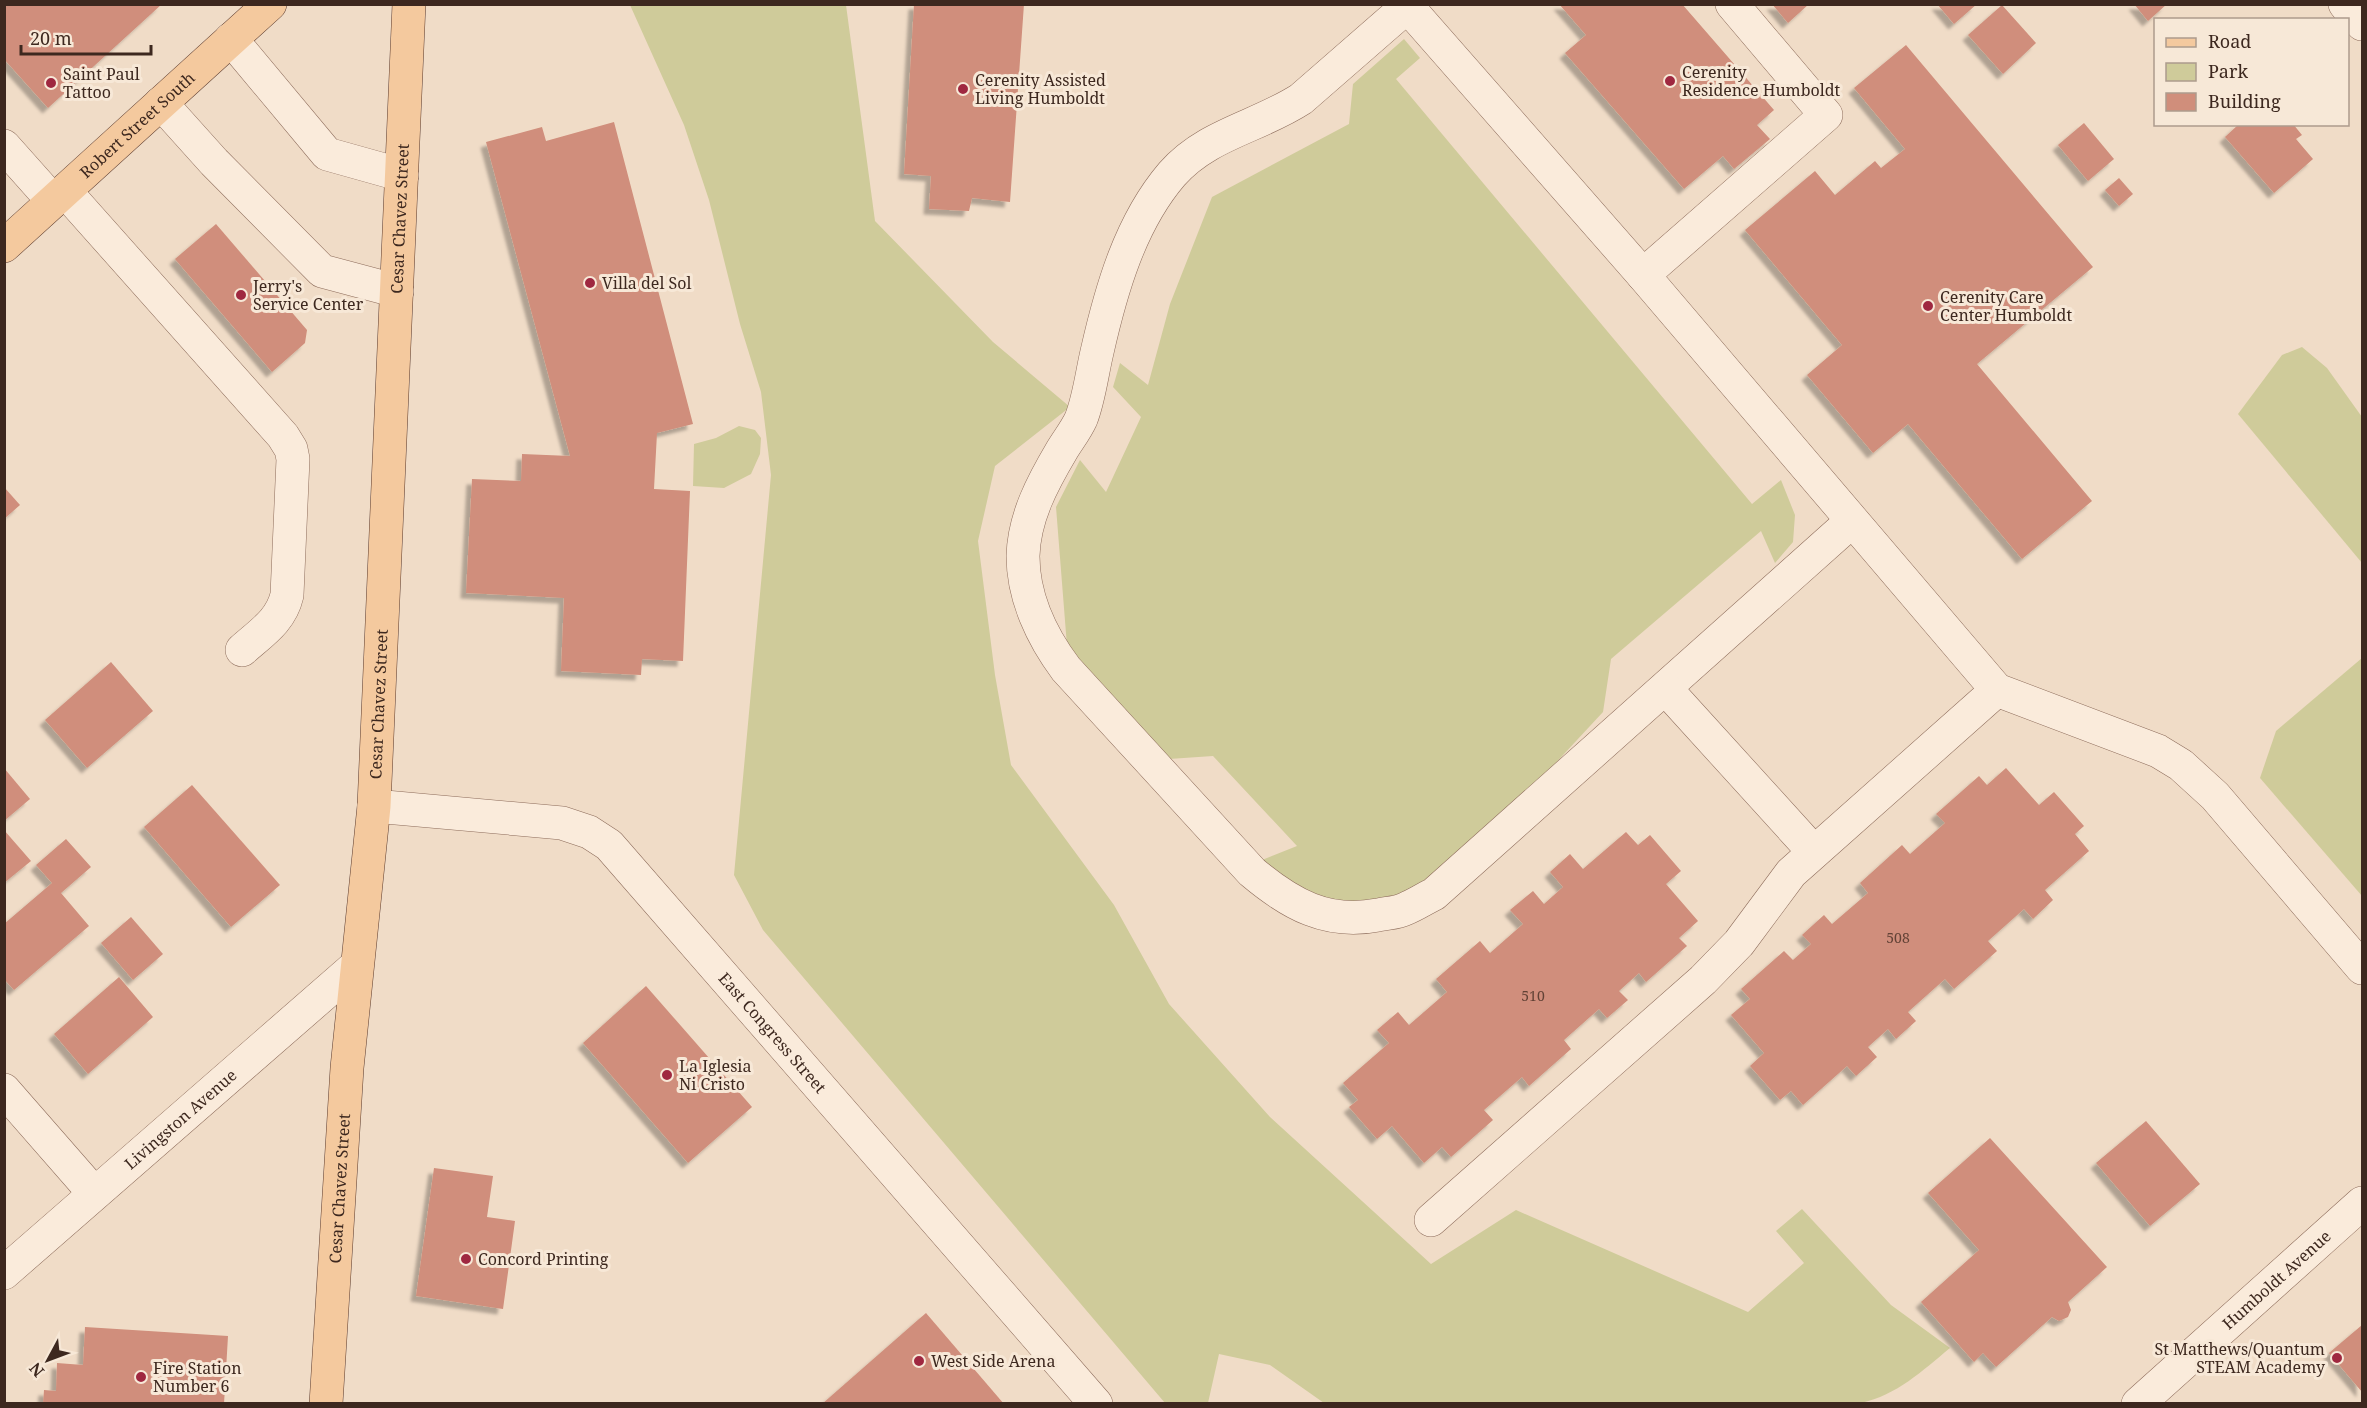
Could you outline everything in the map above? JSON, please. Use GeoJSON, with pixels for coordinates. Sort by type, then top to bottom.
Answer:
{"type":"FeatureCollection","features":[{"type":"Feature","properties":{"kind":"main road","name":"Robert Street South"},"geometry":{"type":"LineString","coordinates":[[4,246],[270,4]]}},
{"type":"Feature","properties":{"kind":"main road","name":"Cesar Chavez Street"},"geometry":{"type":"LineString","coordinates":[[326,1404],[356,966],[374,806],[409,4]]}},
{"type":"Feature","properties":{"kind":"street"},"geometry":{"type":"LineString","coordinates":[[1643,275],[1827,115],[1732,4]]}},
{"type":"Feature","properties":{"kind":"street"},"geometry":{"type":"LineString","coordinates":[[2345,4],[2362,24]]}},
{"type":"Feature","properties":{"kind":"street"},"geometry":{"type":"LineString","coordinates":[[1852,521],[1434,894],[1404,910],[1368,917],[1342,918],[1310,910],[1279,894],[1252,873],[1066,669],[1048,644],[1034,612],[1023,556],[1027,527],[1035,501],[1081,418],[1117,279],[1142,217],[1160,189],[1174,171],[1207,144],[1286,110],[1319,86],[1408,5],[1643,275],[1997,690],[2158,751],[2181,765],[2215,796],[2362,968]]}},
{"type":"Feature","properties":{"kind":"street"},"geometry":{"type":"LineString","coordinates":[[231,39],[327,154],[402,175]]}},
{"type":"Feature","properties":{"kind":"street"},"geometry":{"type":"LineString","coordinates":[[161,103],[214,162],[322,271],[397,291]]}},
{"type":"Feature","properties":{"kind":"street"},"geometry":{"type":"LineString","coordinates":[[4,146],[59,196],[283,436],[291,449],[293,459],[286,602],[277,618],[242,650]]}},
{"type":"Feature","properties":{"kind":"street"},"geometry":{"type":"LineString","coordinates":[[1666,688],[1814,852]]}},
{"type":"Feature","properties":{"kind":"street"},"geometry":{"type":"LineString","coordinates":[[1431,1220],[1703,980],[1739,943],[1791,873],[1997,690]]}},
{"type":"Feature","properties":{"kind":"street","name":"East Congress Street"},"geometry":{"type":"LineString","coordinates":[[374,806],[562,823],[589,832],[609,844],[1096,1404]]}},
{"type":"Feature","properties":{"kind":"street","name":"Livingston Avenue"},"geometry":{"type":"LineString","coordinates":[[4,1273],[356,966]]}},
{"type":"Feature","properties":{"kind":"street"},"geometry":{"type":"LineString","coordinates":[[4,1090],[94,1193]]}},
{"type":"Feature","properties":{"kind":"street","name":"Humboldt Avenue"},"geometry":{"type":"LineString","coordinates":[[2138,1404],[2362,1203]]}},
{"type":"Feature","properties":{"kind":"green space"},"geometry":{"type":"Polygon","coordinates":[[[630,5],[846,5],[875,221],[993,342],[1070,407],[995,466],[978,541],[995,675],[1011,765],[1114,905],[1169,1004],[1270,1117],[1431,1264],[1516,1210],[1748,1312],[1804,1263],[1776,1231],[1802,1209],[1891,1305],[1950,1348],[1898,1388],[1861,1403],[1324,1403],[1270,1365],[1219,1354],[1208,1403],[1165,1403],[763,930],[734,875],[771,475],[761,392],[740,324],[709,200],[684,125],[630,5]]]}},
{"type":"Feature","properties":{"kind":"green space"},"geometry":{"type":"Polygon","coordinates":[[[1404,39],[1420,58],[1396,79],[1752,504],[1781,480],[1795,515],[1793,542],[1775,563],[1761,531],[1611,659],[1603,712],[1434,894],[1310,910],[1262,860],[1297,846],[1213,756],[1169,759],[1067,646],[1056,507],[1080,460],[1106,492],[1141,417],[1113,387],[1120,363],[1148,385],[1170,304],[1212,197],[1349,124],[1353,84],[1404,39]]]}},
{"type":"Feature","properties":{"kind":"green space"},"geometry":{"type":"Polygon","coordinates":[[[2302,347],[2327,368],[2362,417],[2362,563],[2238,414],[2282,355],[2302,347]]]}},
{"type":"Feature","properties":{"kind":"green space"},"geometry":{"type":"Polygon","coordinates":[[[739,426],[755,430],[761,438],[760,454],[751,474],[724,488],[693,486],[694,444],[716,438],[739,426]]]}},
{"type":"Feature","properties":{"kind":"green space"},"geometry":{"type":"Polygon","coordinates":[[[2362,658],[2362,896],[2260,778],[2276,731],[2362,658]]]}},
{"type":"Feature","properties":{"kind":"building"},"geometry":{"type":"Polygon","coordinates":[[[4,4],[162,4],[48,108],[4,59],[4,4]]]}},
{"type":"Feature","properties":{"kind":"building","name":"Cerenity Assisted Living Humboldt"},"geometry":{"type":"Polygon","coordinates":[[[914,4],[1024,4],[1010,202],[972,198],[969,211],[929,209],[931,176],[904,174],[914,4]]]}},
{"type":"Feature","properties":{"kind":"building","name":"Cerenity Residence Humboldt"},"geometry":{"type":"Polygon","coordinates":[[[1559,4],[1682,4],[1774,110],[1757,125],[1770,139],[1734,169],[1723,156],[1684,189],[1565,53],[1586,35],[1559,4]]]}},
{"type":"Feature","properties":{"kind":"building"},"geometry":{"type":"Polygon","coordinates":[[[1772,4],[1809,4],[1788,23],[1772,4]]]}},
{"type":"Feature","properties":{"kind":"building"},"geometry":{"type":"Polygon","coordinates":[[[1937,4],[1977,4],[1954,24],[1937,4]]]}},
{"type":"Feature","properties":{"kind":"building"},"geometry":{"type":"Polygon","coordinates":[[[2134,4],[2167,4],[2148,21],[2134,4]]]}},
{"type":"Feature","properties":{"kind":"building"},"geometry":{"type":"Polygon","coordinates":[[[2002,5],[2036,43],[2003,74],[1968,35],[2002,5]]]}},
{"type":"Feature","properties":{"kind":"building","name":"Cerenity Care Center Humboldt"},"geometry":{"type":"Polygon","coordinates":[[[1906,45],[2093,267],[1977,364],[2092,501],[2022,559],[1908,424],[1873,453],[1807,375],[1842,345],[1745,230],[1815,171],[1835,195],[1875,161],[1881,168],[1905,149],[1854,88],[1906,45]]]}},
{"type":"Feature","properties":{"kind":"building","name":"Villa del Sol"},"geometry":{"type":"Polygon","coordinates":[[[614,122],[693,424],[657,433],[654,489],[690,491],[683,661],[642,659],[641,675],[561,671],[564,598],[466,593],[472,479],[521,481],[522,454],[570,456],[486,142],[542,127],[546,141],[614,122]]]}},
{"type":"Feature","properties":{"kind":"building"},"geometry":{"type":"Polygon","coordinates":[[[2084,123],[2114,159],[2088,181],[2058,145],[2084,123]]]}},
{"type":"Feature","properties":{"kind":"building"},"geometry":{"type":"Polygon","coordinates":[[[2237,126],[2295,126],[2302,135],[2296,139],[2313,159],[2274,193],[2225,137],[2237,126]]]}},
{"type":"Feature","properties":{"kind":"building"},"geometry":{"type":"Polygon","coordinates":[[[2119,178],[2133,194],[2119,206],[2105,190],[2119,178]]]}},
{"type":"Feature","properties":{"kind":"building","name":"Jerry's Service Center"},"geometry":{"type":"Polygon","coordinates":[[[216,224],[307,330],[305,343],[272,372],[175,259],[216,224]]]}},
{"type":"Feature","properties":{"kind":"building"},"geometry":{"type":"Polygon","coordinates":[[[4,487],[20,505],[4,519],[4,487]]]}},
{"type":"Feature","properties":{"kind":"building"},"geometry":{"type":"Polygon","coordinates":[[[111,662],[153,711],[87,768],[45,720],[111,662]]]}},
{"type":"Feature","properties":{"kind":"building"},"geometry":{"type":"Polygon","coordinates":[[[4,768],[30,799],[4,821],[4,768]]]}},
{"type":"Feature","properties":{"kind":"building"},"geometry":{"type":"Polygon","coordinates":[[[2006,768],[2039,805],[2054,792],[2084,826],[2075,834],[2089,851],[2045,890],[2053,900],[2033,919],[2024,909],[1988,941],[1997,951],[1954,989],[1945,979],[1908,1012],[1916,1021],[1896,1039],[1888,1029],[1868,1047],[1877,1057],[1856,1076],[1847,1066],[1803,1105],[1791,1091],[1780,1100],[1750,1066],[1764,1053],[1731,1015],[1750,999],[1741,989],[1784,951],[1793,960],[1811,944],[1802,935],[1824,915],[1832,924],[1868,893],[1860,883],[1902,845],[1910,854],[1945,823],[1936,814],[1979,776],[1987,785],[2006,768]]]}},
{"type":"Feature","properties":{"kind":"building"},"geometry":{"type":"Polygon","coordinates":[[[192,785],[280,885],[231,927],[144,827],[192,785]]]}},
{"type":"Feature","properties":{"kind":"building"},"geometry":{"type":"Polygon","coordinates":[[[4,830],[31,861],[4,883],[4,830]]]}},
{"type":"Feature","properties":{"kind":"building"},"geometry":{"type":"Polygon","coordinates":[[[1626,832],[1638,845],[1650,835],[1681,871],[1666,884],[1698,921],[1679,938],[1687,946],[1646,982],[1639,973],[1619,991],[1628,1000],[1607,1018],[1599,1009],[1564,1040],[1571,1049],[1529,1086],[1522,1077],[1484,1110],[1493,1120],[1451,1157],[1442,1147],[1424,1163],[1392,1126],[1377,1139],[1349,1107],[1358,1100],[1343,1083],[1389,1043],[1377,1030],[1398,1012],[1409,1025],[1447,992],[1436,979],[1480,941],[1490,953],[1523,924],[1510,910],[1533,891],[1544,904],[1563,887],[1550,872],[1570,854],[1583,869],[1626,832]]]}},
{"type":"Feature","properties":{"kind":"building"},"geometry":{"type":"Polygon","coordinates":[[[66,839],[91,867],[61,893],[89,926],[14,990],[4,979],[4,924],[52,883],[36,865],[66,839]]]}},
{"type":"Feature","properties":{"kind":"building"},"geometry":{"type":"Polygon","coordinates":[[[131,917],[163,954],[133,980],[101,943],[131,917]]]}},
{"type":"Feature","properties":{"kind":"building"},"geometry":{"type":"Polygon","coordinates":[[[119,977],[153,1017],[88,1074],[54,1034],[119,977]]]}},
{"type":"Feature","properties":{"kind":"building","name":"La Iglesia Ni Cristo"},"geometry":{"type":"Polygon","coordinates":[[[646,986],[752,1107],[688,1163],[583,1043],[646,986]]]}},
{"type":"Feature","properties":{"kind":"building"},"geometry":{"type":"Polygon","coordinates":[[[2146,1121],[2200,1184],[2150,1226],[2096,1163],[2146,1121]]]}},
{"type":"Feature","properties":{"kind":"building"},"geometry":{"type":"Polygon","coordinates":[[[1990,1138],[2107,1267],[2068,1302],[2071,1310],[2068,1317],[2059,1321],[2052,1317],[1996,1367],[1983,1353],[1974,1362],[1921,1302],[1979,1250],[1928,1193],[1990,1138]]]}},
{"type":"Feature","properties":{"kind":"building","name":"Concord Printing"},"geometry":{"type":"Polygon","coordinates":[[[434,1168],[493,1176],[487,1217],[515,1221],[503,1309],[416,1296],[434,1168]]]}},
{"type":"Feature","properties":{"kind":"building","name":"West Side Arena"},"geometry":{"type":"Polygon","coordinates":[[[926,1313],[1004,1404],[822,1404],[919,1319],[926,1313]]]}},
{"type":"Feature","properties":{"kind":"building"},"geometry":{"type":"Polygon","coordinates":[[[2362,1325],[2362,1392],[2329,1353],[2362,1325]]]}},
{"type":"Feature","properties":{"kind":"building","name":"Fire Station Number 6"},"geometry":{"type":"Polygon","coordinates":[[[85,1327],[228,1336],[224,1404],[43,1404],[44,1390],[56,1391],[57,1363],[83,1365],[85,1327]]]}},
{"type":"Feature","properties":{"kind":"place","name":"Cerenity Residence Humboldt"},"geometry":{"type":"Point","coordinates":[1670,81]}},
{"type":"Feature","properties":{"kind":"place","name":"Saint Paul Tattoo"},"geometry":{"type":"Point","coordinates":[51,83]}},
{"type":"Feature","properties":{"kind":"place","name":"Cerenity Assisted Living Humboldt"},"geometry":{"type":"Point","coordinates":[963,89]}},
{"type":"Feature","properties":{"kind":"place","name":"Villa del Sol"},"geometry":{"type":"Point","coordinates":[590,283]}},
{"type":"Feature","properties":{"kind":"place","name":"Jerry's Service Center"},"geometry":{"type":"Point","coordinates":[241,295]}},
{"type":"Feature","properties":{"kind":"place","name":"Cerenity Care Center Humboldt"},"geometry":{"type":"Point","coordinates":[1928,306]}},
{"type":"Feature","properties":{"kind":"place","name":"La Iglesia Ni Cristo"},"geometry":{"type":"Point","coordinates":[667,1075]}},
{"type":"Feature","properties":{"kind":"place","name":"Concord Printing"},"geometry":{"type":"Point","coordinates":[466,1259]}},
{"type":"Feature","properties":{"kind":"place","name":"St Matthews/Quantum STEAM Academy"},"geometry":{"type":"Point","coordinates":[2337,1358]}},
{"type":"Feature","properties":{"kind":"place","name":"West Side Arena"},"geometry":{"type":"Point","coordinates":[919,1361]}},
{"type":"Feature","properties":{"kind":"place","name":"Fire Station Number 6"},"geometry":{"type":"Point","coordinates":[141,1377]}}]}
